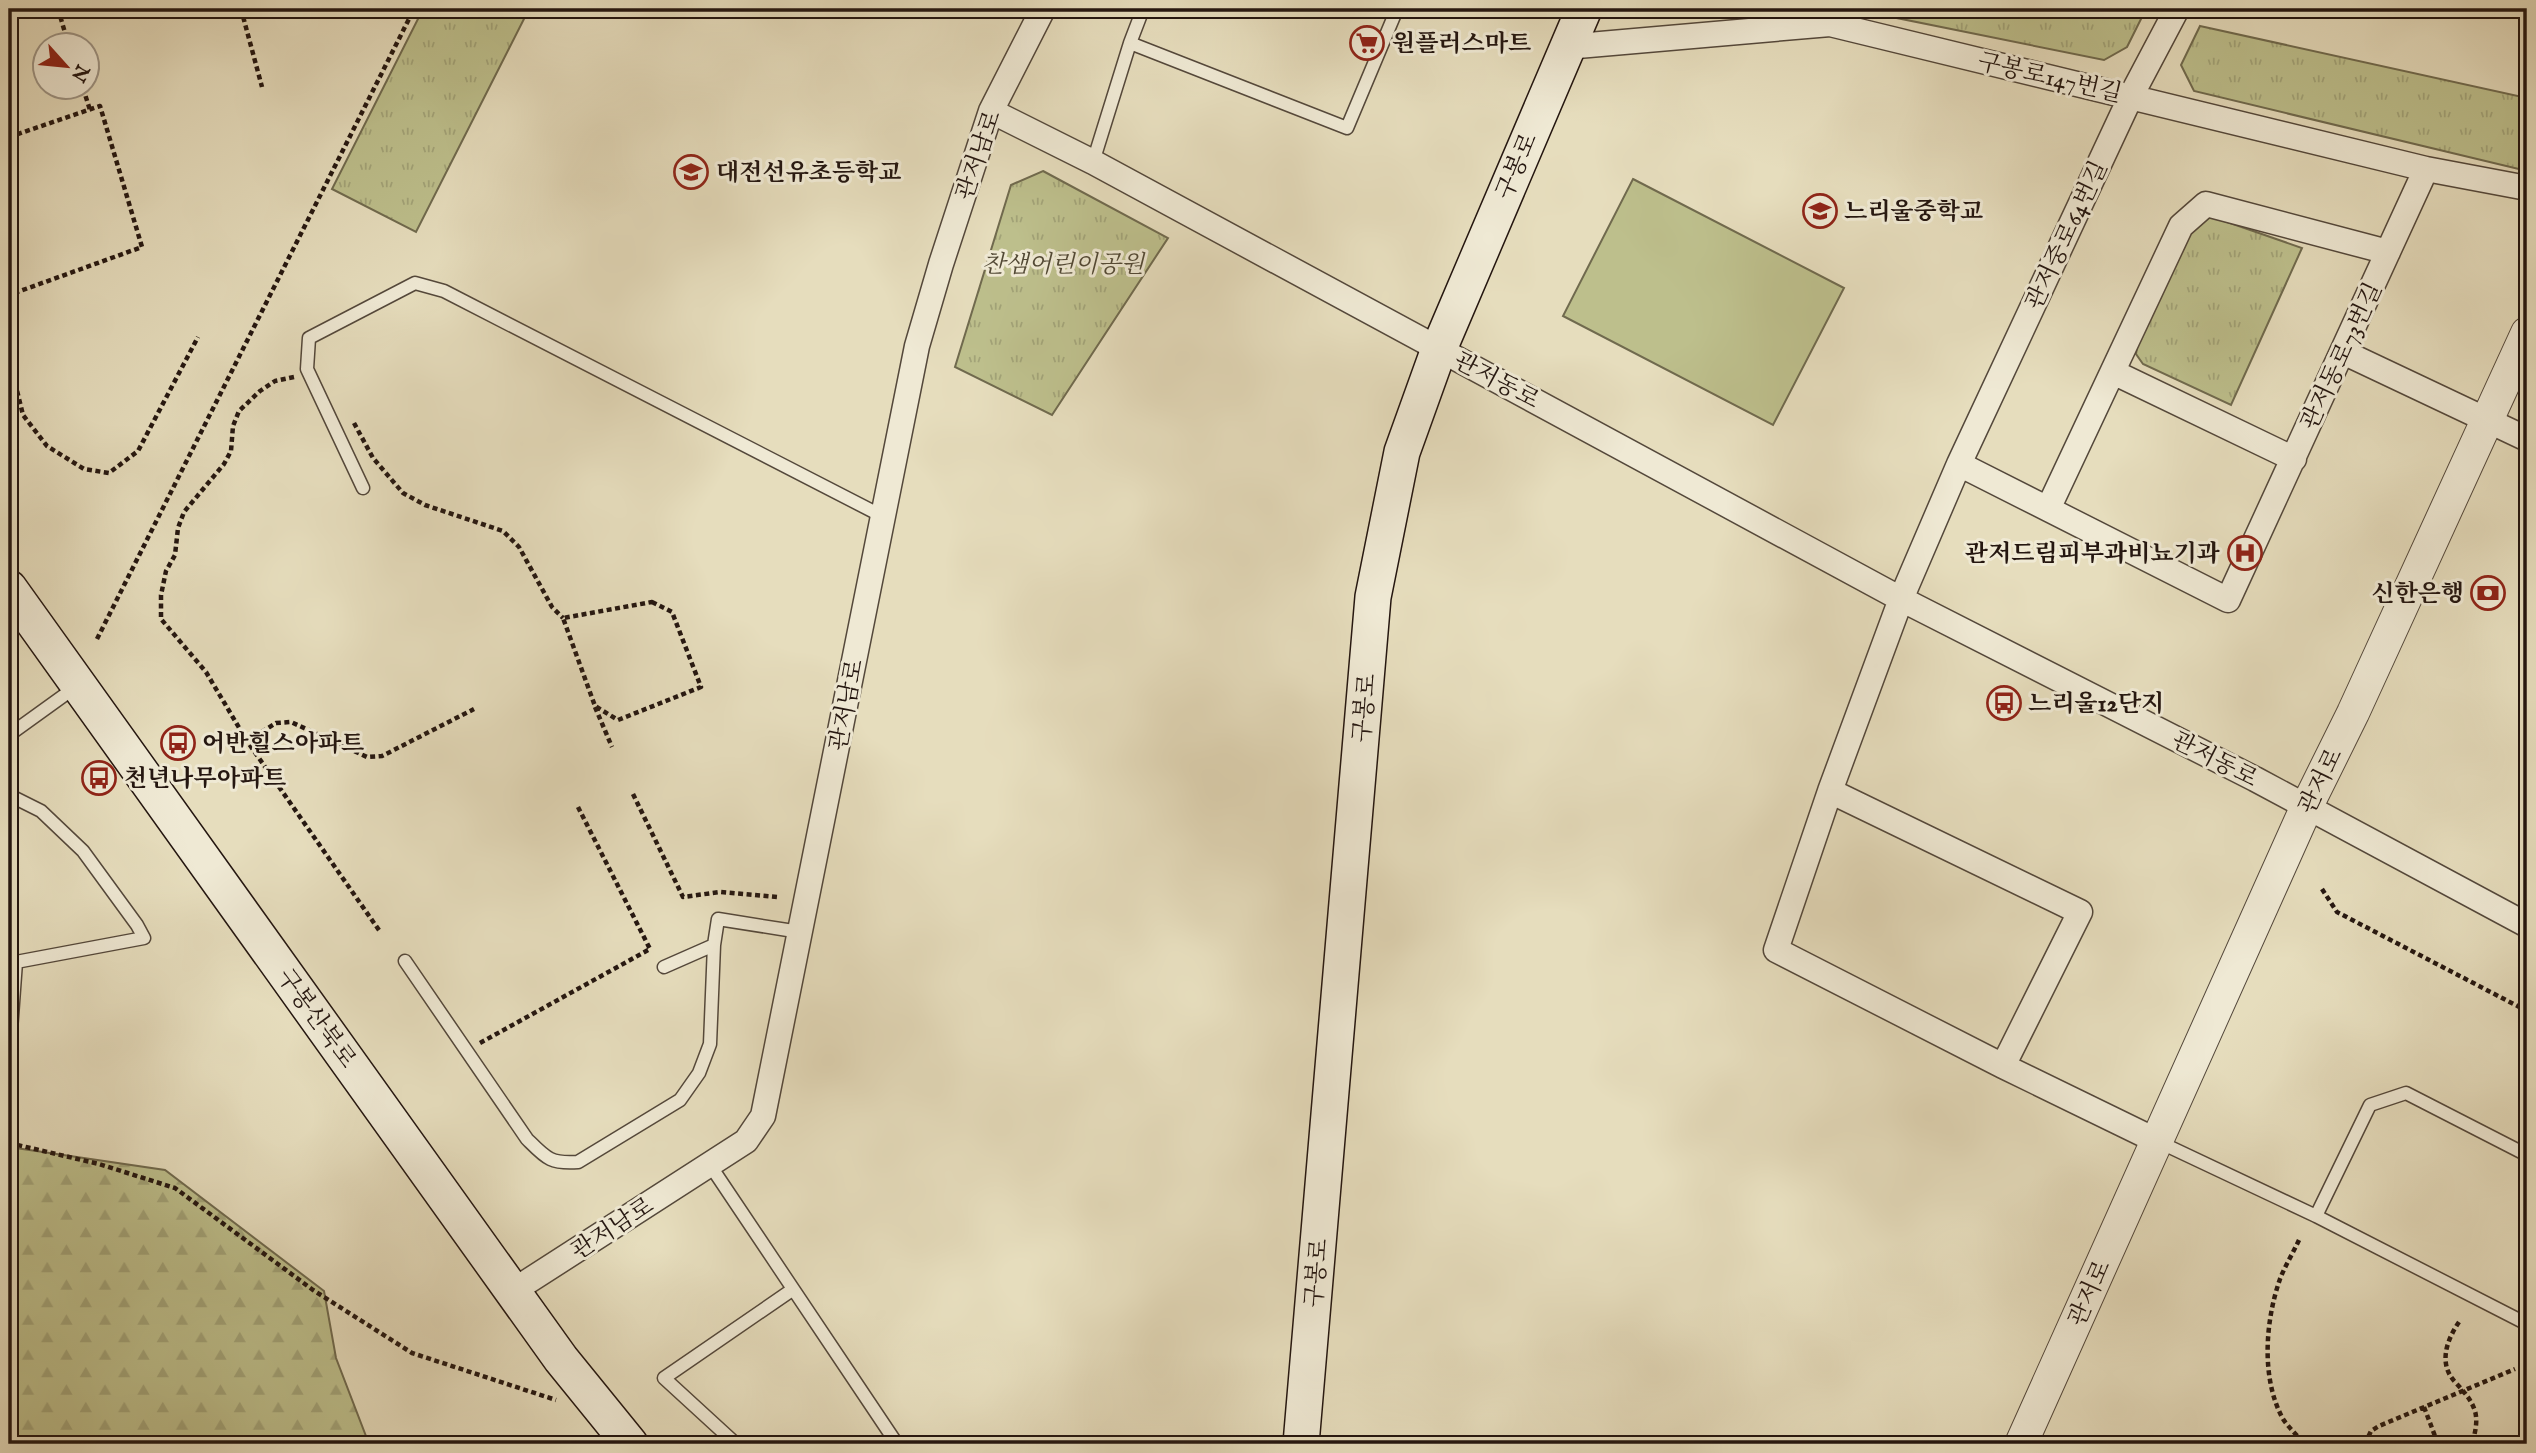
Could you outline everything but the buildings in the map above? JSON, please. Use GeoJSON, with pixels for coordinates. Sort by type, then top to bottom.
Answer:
{"type":"FeatureCollection","features":[{"type":"Feature","properties":{"kind":"main road","name":"구봉로"},"geometry":{"type":"LineString","coordinates":[[1301,1444],[1373,597],[1402,452],[1439,349],[1584,9]]}},
{"type":"Feature","properties":{"kind":"main road","name":"구봉산북로"},"geometry":{"type":"LineString","coordinates":[[9,588],[561,1359],[630,1444]]}},
{"type":"Feature","properties":{"kind":"street","name":"관저남로"},"geometry":{"type":"LineString","coordinates":[[513,1292],[746,1141],[763,1116],[917,346],[991,111],[1043,9]]}},
{"type":"Feature","properties":{"kind":"street","name":"관저중로64번길"},"geometry":{"type":"LineString","coordinates":[[1901,599],[1959,464],[2131,96],[2177,9]]}},
{"type":"Feature","properties":{"kind":"street","name":"구봉로147번길"},"geometry":{"type":"LineString","coordinates":[[1566,47],[1834,16],[2131,96],[2426,169],[2527,188]]}},
{"type":"Feature","properties":{"kind":"street","name":"관저동로"},"geometry":{"type":"LineString","coordinates":[[991,111],[1093,162],[1901,599],[2307,806],[2527,925]]}},
{"type":"Feature","properties":{"kind":"street","name":"관저동로73번길"},"geometry":{"type":"LineString","coordinates":[[2388,252],[2206,204],[2181,226],[2048,509],[2228,600],[2294,459],[2426,169]]}},
{"type":"Feature","properties":{"kind":"street","name":"관저로"},"geometry":{"type":"LineString","coordinates":[[2021,1444],[2307,806],[2353,713],[2527,333]]}},
{"type":"Feature","properties":{"kind":"street"},"geometry":{"type":"LineString","coordinates":[[2343,352],[2527,439]]}},
{"type":"Feature","properties":{"kind":"street","name":"관저동로73번길"},"geometry":{"type":"LineString","coordinates":[[2113,372],[2294,459]]}},
{"type":"Feature","properties":{"kind":"street"},"geometry":{"type":"LineString","coordinates":[[1959,464],[2048,509]]}},
{"type":"Feature","properties":{"kind":"street"},"geometry":{"type":"LineString","coordinates":[[1901,599],[1830,791],[1776,950],[2157,1141]]}},
{"type":"Feature","properties":{"kind":"street"},"geometry":{"type":"LineString","coordinates":[[1830,791],[2080,912],[2003,1066]]}},
{"type":"Feature","properties":{"kind":"lane"},"geometry":{"type":"LineString","coordinates":[[1093,162],[1143,9]]}},
{"type":"Feature","properties":{"kind":"lane"},"geometry":{"type":"LineString","coordinates":[[1130,43],[1347,128],[1397,9]]}},
{"type":"Feature","properties":{"kind":"lane"},"geometry":{"type":"LineString","coordinates":[[363,488],[307,369],[309,338],[415,283],[444,291],[884,517]]}},
{"type":"Feature","properties":{"kind":"lane"},"geometry":{"type":"LineString","coordinates":[[9,735],[78,685]]}},
{"type":"Feature","properties":{"kind":"lane"},"geometry":{"type":"LineString","coordinates":[[9,795],[41,811],[83,851],[144,938],[16,962],[10,1044]]}},
{"type":"Feature","properties":{"kind":"lane"},"geometry":{"type":"LineString","coordinates":[[405,961],[527,1139],[543,1155],[559,1163],[578,1162],[680,1100],[691,1087],[706,1059],[710,1044],[714,945],[718,919],[800,932]]}},
{"type":"Feature","properties":{"kind":"lane"},"geometry":{"type":"LineString","coordinates":[[664,967],[714,945]]}},
{"type":"Feature","properties":{"kind":"lane"},"geometry":{"type":"LineString","coordinates":[[2316,1216],[2370,1105],[2406,1093],[2527,1155]]}},
{"type":"Feature","properties":{"kind":"lane"},"geometry":{"type":"LineString","coordinates":[[2157,1141],[2316,1216],[2527,1324]]}},
{"type":"Feature","properties":{"kind":"lane"},"geometry":{"type":"LineString","coordinates":[[710,1165],[897,1444]]}},
{"type":"Feature","properties":{"kind":"lane"},"geometry":{"type":"LineString","coordinates":[[736,1444],[664,1378],[792,1290]]}},
{"type":"Feature","properties":{"kind":"path"},"geometry":{"type":"LineString","coordinates":[[58,9],[65,32]]}},
{"type":"Feature","properties":{"kind":"path"},"geometry":{"type":"LineString","coordinates":[[240,9],[262,87]]}},
{"type":"Feature","properties":{"kind":"path"},"geometry":{"type":"LineString","coordinates":[[97,639],[414,9]]}},
{"type":"Feature","properties":{"kind":"path"},"geometry":{"type":"LineString","coordinates":[[87,102],[90,110]]}},
{"type":"Feature","properties":{"kind":"path"},"geometry":{"type":"LineString","coordinates":[[9,137],[100,106],[142,247],[9,295]]}},
{"type":"Feature","properties":{"kind":"path"},"geometry":{"type":"LineString","coordinates":[[9,358],[23,415],[47,446],[84,469],[109,473],[138,451],[198,337]]}},
{"type":"Feature","properties":{"kind":"path"},"geometry":{"type":"LineString","coordinates":[[298,376],[275,381],[239,411],[233,426],[231,452],[225,464],[184,512],[178,528],[175,555],[166,571],[161,595],[161,619],[206,672],[247,741],[381,933]]}},
{"type":"Feature","properties":{"kind":"path"},"geometry":{"type":"LineString","coordinates":[[353,421],[373,458],[403,493],[425,505],[503,531],[519,547],[552,607],[564,618],[612,747]]}},
{"type":"Feature","properties":{"kind":"path"},"geometry":{"type":"LineString","coordinates":[[564,618],[652,602],[672,612],[701,687],[618,720],[595,706]]}},
{"type":"Feature","properties":{"kind":"path"},"geometry":{"type":"LineString","coordinates":[[247,741],[276,723],[290,722],[367,757],[382,756],[474,709]]}},
{"type":"Feature","properties":{"kind":"path"},"geometry":{"type":"LineString","coordinates":[[633,794],[683,897],[720,892],[777,897]]}},
{"type":"Feature","properties":{"kind":"path"},"geometry":{"type":"LineString","coordinates":[[476,1045],[650,948],[578,807]]}},
{"type":"Feature","properties":{"kind":"path"},"geometry":{"type":"LineString","coordinates":[[2322,889],[2337,912],[2527,1011]]}},
{"type":"Feature","properties":{"kind":"path"},"geometry":{"type":"LineString","coordinates":[[9,1143],[99,1164],[175,1188],[313,1290],[412,1353],[607,1416]]}},
{"type":"Feature","properties":{"kind":"path"},"geometry":{"type":"LineString","coordinates":[[2299,1240],[2280,1280],[2272,1310],[2269,1381],[2284,1419],[2304,1444]]}},
{"type":"Feature","properties":{"kind":"path"},"geometry":{"type":"LineString","coordinates":[[2459,1322],[2451,1334],[2445,1360],[2448,1373],[2474,1409],[2476,1419],[2472,1444]]}},
{"type":"Feature","properties":{"kind":"path"},"geometry":{"type":"LineString","coordinates":[[2365,1444],[2371,1431],[2379,1426],[2515,1369]]}},
{"type":"Feature","properties":{"kind":"path"},"geometry":{"type":"LineString","coordinates":[[2424,1407],[2438,1444]]}},
{"type":"Feature","properties":{"kind":"green space"},"geometry":{"type":"Polygon","coordinates":[[[423,9],[529,9],[416,232],[332,189],[423,9]]]}},
{"type":"Feature","properties":{"kind":"green space"},"geometry":{"type":"Polygon","coordinates":[[[1668,9],[1774,9],[1673,17],[1668,9]]]}},
{"type":"Feature","properties":{"kind":"green space"},"geometry":{"type":"Polygon","coordinates":[[[1879,9],[2146,9],[2127,47],[2104,60],[1882,15],[1879,9]]]}},
{"type":"Feature","properties":{"kind":"green space"},"geometry":{"type":"Polygon","coordinates":[[[2200,26],[2527,98],[2527,171],[2194,91],[2181,65],[2200,26]]]}},
{"type":"Feature","properties":{"kind":"green space","name":"찬샘어린이공원"},"geometry":{"type":"Polygon","coordinates":[[[1043,171],[1168,238],[1052,415],[955,367],[1011,185],[1043,171]]]}},
{"type":"Feature","properties":{"kind":"green space"},"geometry":{"type":"Polygon","coordinates":[[[1633,179],[1844,288],[1773,425],[1563,316],[1633,179]]]}},
{"type":"Feature","properties":{"kind":"green space"},"geometry":{"type":"Polygon","coordinates":[[[2207,215],[2302,248],[2231,405],[2143,364],[2136,354],[2185,232],[2207,215]]]}},
{"type":"Feature","properties":{"kind":"green space"},"geometry":{"type":"Polygon","coordinates":[[[9,1147],[165,1170],[324,1291],[336,1358],[369,1444],[9,1444],[9,1147]]]}},
{"type":"Feature","properties":{"kind":"place","name":"원플러스마트"},"geometry":{"type":"Point","coordinates":[1367,43]}},
{"type":"Feature","properties":{"kind":"place","name":"대전선유초등학교"},"geometry":{"type":"Point","coordinates":[691,172]}},
{"type":"Feature","properties":{"kind":"place","name":"느리울중학교"},"geometry":{"type":"Point","coordinates":[1820,211]}},
{"type":"Feature","properties":{"kind":"place","name":"관저드림피부과비뇨기과"},"geometry":{"type":"Point","coordinates":[2245,553]}},
{"type":"Feature","properties":{"kind":"place","name":"신한은행"},"geometry":{"type":"Point","coordinates":[2488,593]}},
{"type":"Feature","properties":{"kind":"place","name":"느리울12단지"},"geometry":{"type":"Point","coordinates":[2004,703]}},
{"type":"Feature","properties":{"kind":"place","name":"어반힐스아파트"},"geometry":{"type":"Point","coordinates":[178,743]}},
{"type":"Feature","properties":{"kind":"place","name":"천년나무아파트"},"geometry":{"type":"Point","coordinates":[99,778]}}]}
